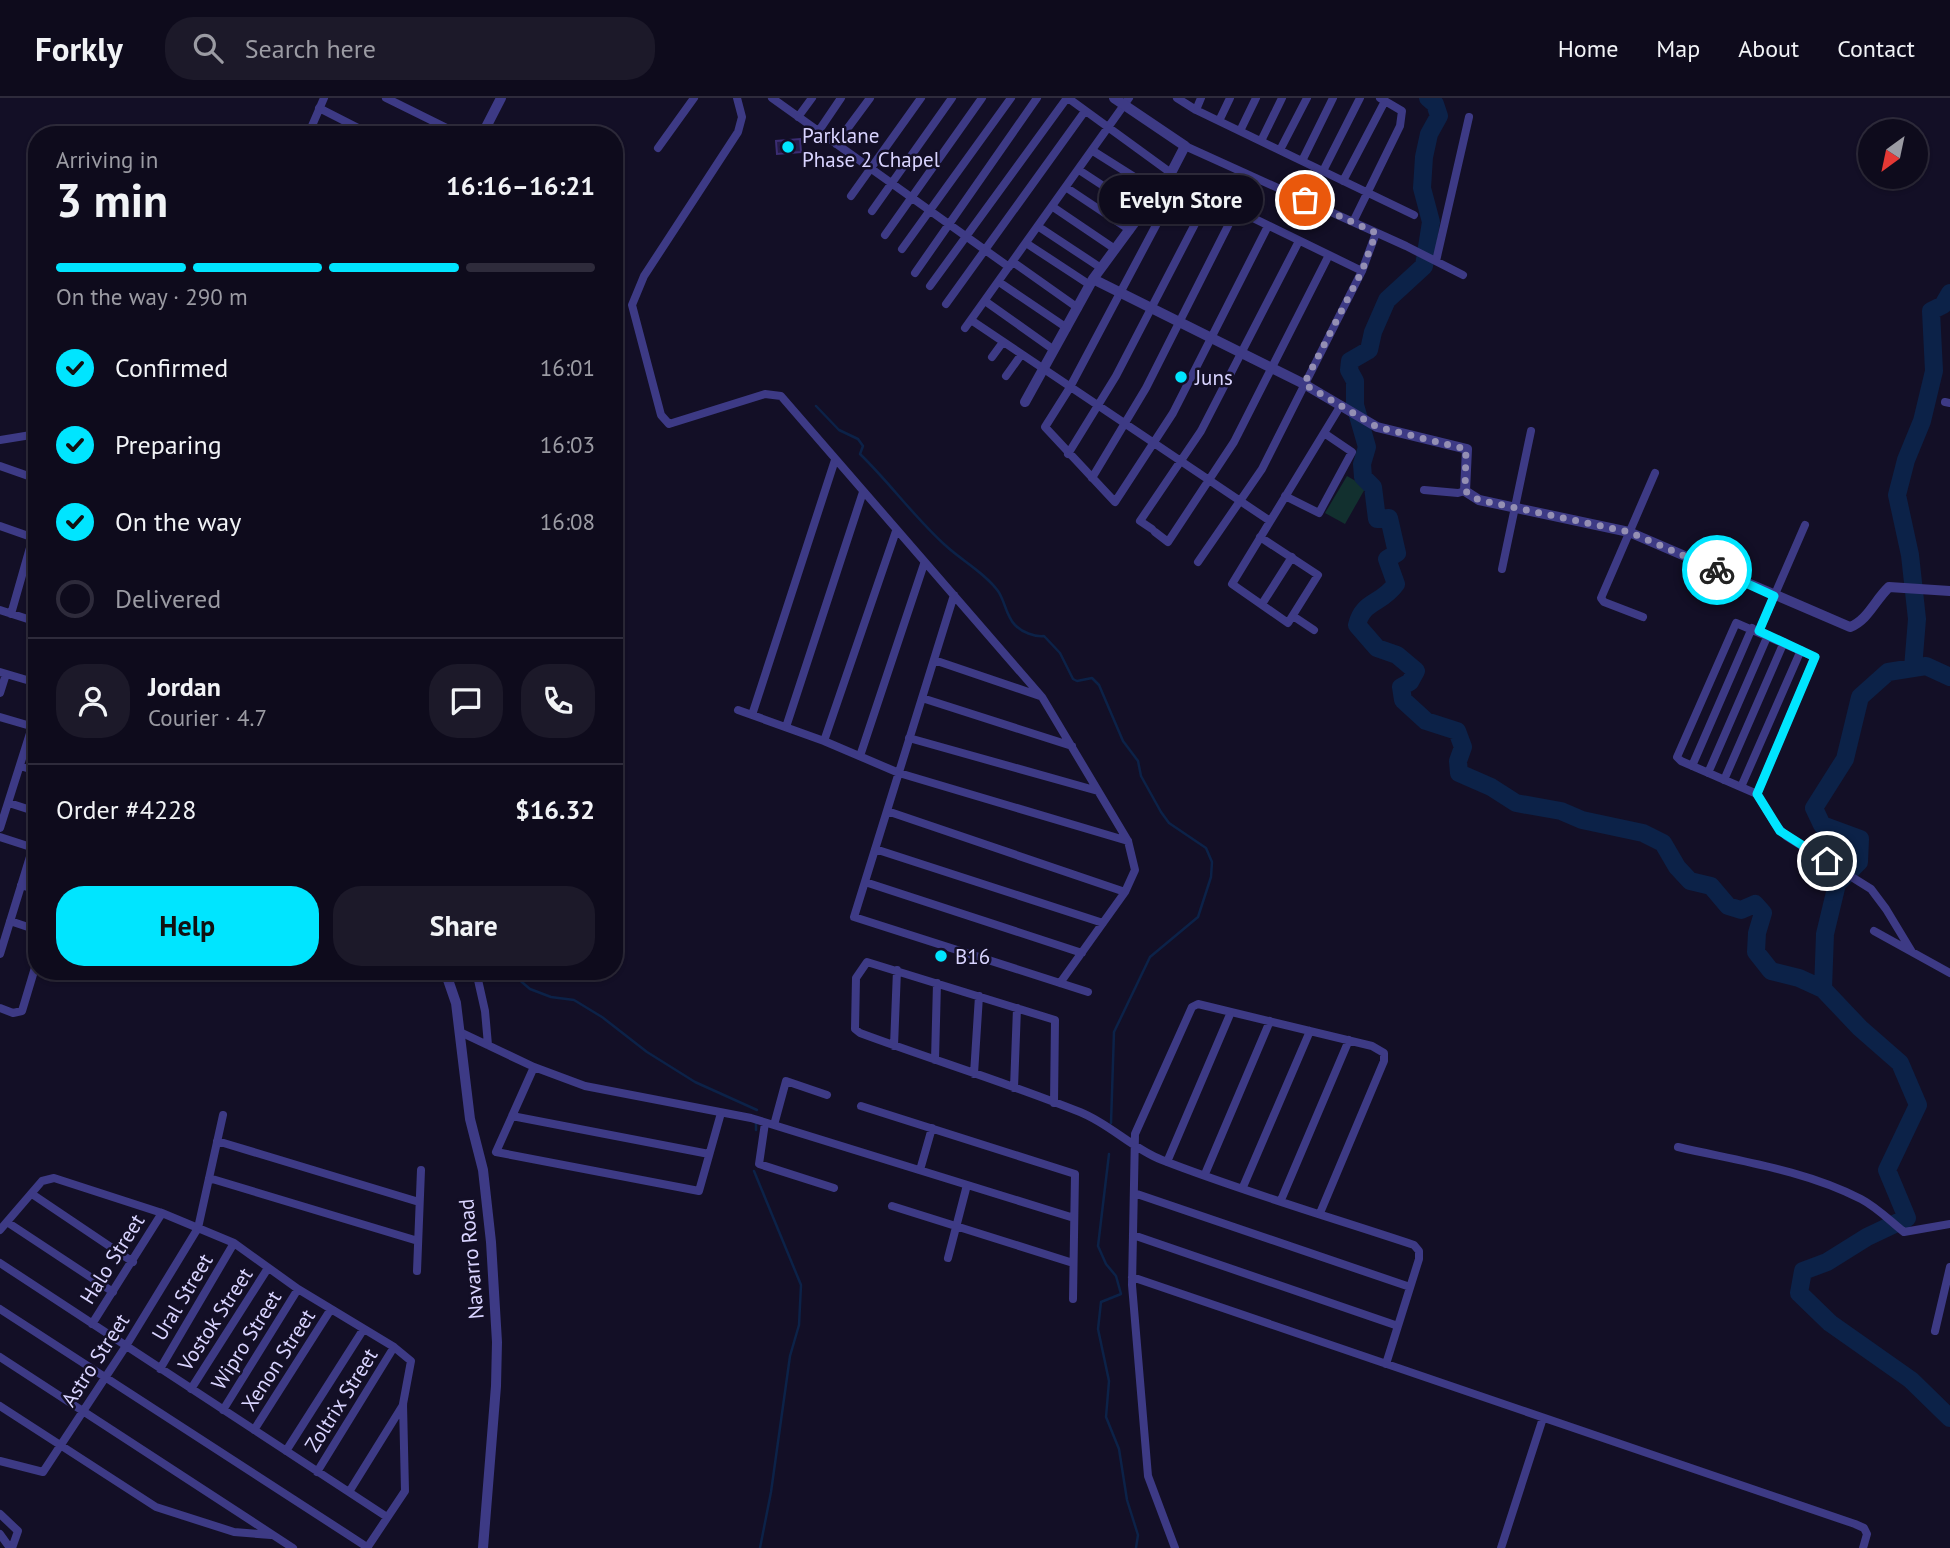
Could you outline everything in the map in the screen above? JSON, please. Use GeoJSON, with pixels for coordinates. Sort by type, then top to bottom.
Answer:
{"type":"FeatureCollection","features":[{"type":"Feature","properties":{"kind":"street"},"geometry":{"type":"LineString","coordinates":[[312,126],[324,98]]}},
{"type":"Feature","properties":{"kind":"street"},"geometry":{"type":"LineString","coordinates":[[386,98],[443,126]]}},
{"type":"Feature","properties":{"kind":"street"},"geometry":{"type":"LineString","coordinates":[[487,126],[501,98]]}},
{"type":"Feature","properties":{"kind":"street"},"geometry":{"type":"LineString","coordinates":[[658,148],[694,98]]}},
{"type":"Feature","properties":{"kind":"street"},"geometry":{"type":"LineString","coordinates":[[737,98],[742,117],[738,132],[644,276],[632,305],[661,415],[669,424],[765,394],[780,396],[1042,697],[1128,841],[1135,870],[1125,892],[1060,983]]}},
{"type":"Feature","properties":{"kind":"street"},"geometry":{"type":"LineString","coordinates":[[772,98],[784,102],[798,117],[965,238],[1078,308]]}},
{"type":"Feature","properties":{"kind":"street"},"geometry":{"type":"LineString","coordinates":[[798,117],[812,98]]}},
{"type":"Feature","properties":{"kind":"street"},"geometry":{"type":"LineString","coordinates":[[818,132],[841,98]]}},
{"type":"Feature","properties":{"kind":"street"},"geometry":{"type":"LineString","coordinates":[[836,144],[870,98]]}},
{"type":"Feature","properties":{"kind":"street"},"geometry":{"type":"LineString","coordinates":[[850,197],[921,98]]}},
{"type":"Feature","properties":{"kind":"street"},"geometry":{"type":"LineString","coordinates":[[872,211],[952,98]]}},
{"type":"Feature","properties":{"kind":"street"},"geometry":{"type":"LineString","coordinates":[[885,236],[982,98]]}},
{"type":"Feature","properties":{"kind":"street"},"geometry":{"type":"LineString","coordinates":[[902,249],[1011,98]]}},
{"type":"Feature","properties":{"kind":"street"},"geometry":{"type":"LineString","coordinates":[[915,273],[1037,98]]}},
{"type":"Feature","properties":{"kind":"street"},"geometry":{"type":"LineString","coordinates":[[930,286],[1068,98],[1107,129],[1171,173]]}},
{"type":"Feature","properties":{"kind":"street"},"geometry":{"type":"LineString","coordinates":[[1177,98],[1196,110],[1414,215]]}},
{"type":"Feature","properties":{"kind":"street"},"geometry":{"type":"LineString","coordinates":[[1196,110],[1201,98]]}},
{"type":"Feature","properties":{"kind":"street"},"geometry":{"type":"LineString","coordinates":[[1219,121],[1230,98]]}},
{"type":"Feature","properties":{"kind":"street"},"geometry":{"type":"LineString","coordinates":[[1240,131],[1256,98]]}},
{"type":"Feature","properties":{"kind":"street"},"geometry":{"type":"LineString","coordinates":[[1261,141],[1282,98]]}},
{"type":"Feature","properties":{"kind":"street"},"geometry":{"type":"LineString","coordinates":[[1280,150],[1307,98]]}},
{"type":"Feature","properties":{"kind":"street"},"geometry":{"type":"LineString","coordinates":[[1302,161],[1333,98]]}},
{"type":"Feature","properties":{"kind":"street"},"geometry":{"type":"LineString","coordinates":[[1323,171],[1360,98]]}},
{"type":"Feature","properties":{"kind":"street"},"geometry":{"type":"LineString","coordinates":[[1270,522],[1043,372],[1003,342],[968,324],[1093,151],[1122,100],[1185,146],[1463,275]]}},
{"type":"Feature","properties":{"kind":"street"},"geometry":{"type":"LineString","coordinates":[[1343,181],[1383,100],[1402,111],[1400,126],[1353,222]]}},
{"type":"Feature","properties":{"kind":"street"},"geometry":{"type":"LineString","coordinates":[[319,108],[354,126]]}},
{"type":"Feature","properties":{"kind":"street"},"geometry":{"type":"LineString","coordinates":[[946,304],[1085,111]]}},
{"type":"Feature","properties":{"kind":"street"},"geometry":{"type":"LineString","coordinates":[[1436,261],[1443,240],[1469,117]]}},
{"type":"Feature","properties":{"kind":"street"},"geometry":{"type":"LineString","coordinates":[[1025,402],[1092,282],[1171,173],[1185,146]]}},
{"type":"Feature","properties":{"kind":"street"},"geometry":{"type":"LineString","coordinates":[[1093,151],[1158,192]]}},
{"type":"Feature","properties":{"kind":"street"},"geometry":{"type":"LineString","coordinates":[[1079,170],[1143,212]]}},
{"type":"Feature","properties":{"kind":"street"},"geometry":{"type":"LineString","coordinates":[[1268,226],[1173,413],[1115,502],[1045,428],[1179,182],[1362,271]]}},
{"type":"Feature","properties":{"kind":"street"},"geometry":{"type":"LineString","coordinates":[[1067,188],[1130,230]]}},
{"type":"Feature","properties":{"kind":"street"},"geometry":{"type":"LineString","coordinates":[[1068,454],[1116,376],[1209,197]]}},
{"type":"Feature","properties":{"kind":"street"},"geometry":{"type":"LineString","coordinates":[[1053,207],[1115,249]]}},
{"type":"Feature","properties":{"kind":"street"},"geometry":{"type":"LineString","coordinates":[[1092,478],[1180,322],[1237,210]]}},
{"type":"Feature","properties":{"kind":"street"},"geometry":{"type":"LineString","coordinates":[[1039,227],[1101,268]]}},
{"type":"Feature","properties":{"kind":"street"},"geometry":{"type":"LineString","coordinates":[[1198,562],[1262,469],[1362,271],[1376,233]]}},
{"type":"Feature","properties":{"kind":"street"},"geometry":{"type":"LineString","coordinates":[[1299,241],[1201,431],[1140,521],[1168,542],[1234,442],[1329,255]]}},
{"type":"Feature","properties":{"kind":"street"},"geometry":{"type":"LineString","coordinates":[[1026,243],[1092,282],[1120,293],[1304,384],[1377,427],[1466,449],[1465,491]]}},
{"type":"Feature","properties":{"kind":"street"},"geometry":{"type":"LineString","coordinates":[[999,282],[1067,328]]}},
{"type":"Feature","properties":{"kind":"street"},"geometry":{"type":"LineString","coordinates":[[985,301],[1054,350]]}},
{"type":"Feature","properties":{"kind":"street"},"geometry":{"type":"LineString","coordinates":[[992,356],[1003,342]]}},
{"type":"Feature","properties":{"kind":"street"},"geometry":{"type":"LineString","coordinates":[[1006,376],[1021,355]]}},
{"type":"Feature","properties":{"kind":"street"},"geometry":{"type":"LineString","coordinates":[[1260,537],[1318,575],[1288,623],[1232,583],[1340,405]]}},
{"type":"Feature","properties":{"kind":"street"},"geometry":{"type":"LineString","coordinates":[[1502,569],[1531,431]]}},
{"type":"Feature","properties":{"kind":"street"},"geometry":{"type":"LineString","coordinates":[[1285,496],[1320,513],[1352,452],[1324,433]]}},
{"type":"Feature","properties":{"kind":"street"},"geometry":{"type":"LineString","coordinates":[[0,440],[28,435]]}},
{"type":"Feature","properties":{"kind":"street"},"geometry":{"type":"LineString","coordinates":[[752,715],[835,460]]}},
{"type":"Feature","properties":{"kind":"street"},"geometry":{"type":"LineString","coordinates":[[0,466],[28,476]]}},
{"type":"Feature","properties":{"kind":"street"},"geometry":{"type":"LineString","coordinates":[[1643,617],[1604,602],[1601,598],[1655,473]]}},
{"type":"Feature","properties":{"kind":"street"},"geometry":{"type":"LineString","coordinates":[[1424,490],[1458,494],[1465,491]]}},
{"type":"Feature","properties":{"kind":"street"},"geometry":{"type":"LineString","coordinates":[[1465,491],[1479,500],[1629,532],[1850,627],[1862,623],[1878,597],[1889,587],[1950,591]]}},
{"type":"Feature","properties":{"kind":"street"},"geometry":{"type":"LineString","coordinates":[[786,727],[863,492]]}},
{"type":"Feature","properties":{"kind":"street"},"geometry":{"type":"LineString","coordinates":[[1692,766],[1805,525]]}},
{"type":"Feature","properties":{"kind":"street"},"geometry":{"type":"LineString","coordinates":[[0,526],[28,536]]}},
{"type":"Feature","properties":{"kind":"street"},"geometry":{"type":"LineString","coordinates":[[824,741],[896,531]]}},
{"type":"Feature","properties":{"kind":"street"},"geometry":{"type":"LineString","coordinates":[[1262,604],[1292,558]]}},
{"type":"Feature","properties":{"kind":"street"},"geometry":{"type":"LineString","coordinates":[[11,614],[28,560]]}},
{"type":"Feature","properties":{"kind":"street"},"geometry":{"type":"LineString","coordinates":[[860,756],[924,564]]}},
{"type":"Feature","properties":{"kind":"street"},"geometry":{"type":"LineString","coordinates":[[954,595],[854,917],[1088,992]]}},
{"type":"Feature","properties":{"kind":"street"},"geometry":{"type":"LineString","coordinates":[[0,610],[28,619]]}},
{"type":"Feature","properties":{"kind":"street"},"geometry":{"type":"LineString","coordinates":[[1293,616],[1314,630]]}},
{"type":"Feature","properties":{"kind":"street"},"geometry":{"type":"LineString","coordinates":[[1757,794],[1815,660],[1814,656],[1738,623],[1733,625],[1678,755],[1679,760],[1757,794],[1775,824],[1786,836],[1854,877],[1882,902],[1912,952]]}},
{"type":"Feature","properties":{"kind":"street"},"geometry":{"type":"LineString","coordinates":[[1708,773],[1768,635]]}},
{"type":"Feature","properties":{"kind":"street"},"geometry":{"type":"LineString","coordinates":[[1724,780],[1784,642]]}},
{"type":"Feature","properties":{"kind":"street"},"geometry":{"type":"LineString","coordinates":[[1741,787],[1801,650]]}},
{"type":"Feature","properties":{"kind":"street"},"geometry":{"type":"LineString","coordinates":[[934,660],[1042,697]]}},
{"type":"Feature","properties":{"kind":"street"},"geometry":{"type":"LineString","coordinates":[[0,693],[3,673],[28,681]]}},
{"type":"Feature","properties":{"kind":"street"},"geometry":{"type":"LineString","coordinates":[[922,698],[1072,746]]}},
{"type":"Feature","properties":{"kind":"street"},"geometry":{"type":"LineString","coordinates":[[738,710],[824,741],[899,773],[1128,841]]}},
{"type":"Feature","properties":{"kind":"street"},"geometry":{"type":"LineString","coordinates":[[0,717],[28,725]]}},
{"type":"Feature","properties":{"kind":"street"},"geometry":{"type":"LineString","coordinates":[[909,738],[1098,791]]}},
{"type":"Feature","properties":{"kind":"street"},"geometry":{"type":"LineString","coordinates":[[0,828],[28,744]]}},
{"type":"Feature","properties":{"kind":"street"},"geometry":{"type":"LineString","coordinates":[[20,766],[28,768]]}},
{"type":"Feature","properties":{"kind":"street"},"geometry":{"type":"LineString","coordinates":[[9,803],[28,809]]}},
{"type":"Feature","properties":{"kind":"street"},"geometry":{"type":"LineString","coordinates":[[887,811],[1125,892]]}},
{"type":"Feature","properties":{"kind":"street"},"geometry":{"type":"LineString","coordinates":[[0,837],[28,846]]}},
{"type":"Feature","properties":{"kind":"street"},"geometry":{"type":"LineString","coordinates":[[875,849],[1103,923]]}},
{"type":"Feature","properties":{"kind":"street"},"geometry":{"type":"LineString","coordinates":[[0,954],[28,866]]}},
{"type":"Feature","properties":{"kind":"street"},"geometry":{"type":"LineString","coordinates":[[865,882],[1082,953]]}},
{"type":"Feature","properties":{"kind":"street"},"geometry":{"type":"LineString","coordinates":[[21,885],[28,887]]}},
{"type":"Feature","properties":{"kind":"street"},"geometry":{"type":"LineString","coordinates":[[10,921],[28,927]]}},
{"type":"Feature","properties":{"kind":"street"},"geometry":{"type":"LineString","coordinates":[[1874,932],[1950,973]]}},
{"type":"Feature","properties":{"kind":"street"},"geometry":{"type":"LineString","coordinates":[[1054,1102],[1055,1020],[867,962],[856,978],[855,1029],[860,1033],[1083,1113],[1167,1162],[1414,1245],[1419,1251],[1419,1259],[1386,1364]]}},
{"type":"Feature","properties":{"kind":"street"},"geometry":{"type":"LineString","coordinates":[[894,1045],[897,970]]}},
{"type":"Feature","properties":{"kind":"street"},"geometry":{"type":"LineString","coordinates":[[0,1008],[13,1013],[22,1011],[31,980]]}},
{"type":"Feature","properties":{"kind":"street","name":"Navarro Road"},"geometry":{"type":"LineString","coordinates":[[448,980],[456,1003],[470,1119],[484,1182],[491,1242],[497,1342],[496,1386],[483,1548]]}},
{"type":"Feature","properties":{"kind":"street"},"geometry":{"type":"LineString","coordinates":[[478,980],[488,1045]]}},
{"type":"Feature","properties":{"kind":"street"},"geometry":{"type":"LineString","coordinates":[[935,1060],[937,983]]}},
{"type":"Feature","properties":{"kind":"street"},"geometry":{"type":"LineString","coordinates":[[974,1074],[979,996]]}},
{"type":"Feature","properties":{"kind":"street"},"geometry":{"type":"LineString","coordinates":[[1175,1548],[1148,1476],[1132,1277],[1135,1133],[1192,1007],[1198,1004],[1349,1040],[1380,1049],[1384,1054],[1384,1061],[1320,1213]]}},
{"type":"Feature","properties":{"kind":"street"},"geometry":{"type":"LineString","coordinates":[[1014,1088],[1017,1008]]}},
{"type":"Feature","properties":{"kind":"street"},"geometry":{"type":"LineString","coordinates":[[1167,1162],[1231,1012]]}},
{"type":"Feature","properties":{"kind":"street"},"geometry":{"type":"LineString","coordinates":[[1205,1174],[1270,1021]]}},
{"type":"Feature","properties":{"kind":"street"},"geometry":{"type":"LineString","coordinates":[[1243,1187],[1310,1031]]}},
{"type":"Feature","properties":{"kind":"street"},"geometry":{"type":"LineString","coordinates":[[460,1032],[534,1067],[609,1092],[769,1124],[1074,1218]]}},
{"type":"Feature","properties":{"kind":"street"},"geometry":{"type":"LineString","coordinates":[[1281,1200],[1349,1040]]}},
{"type":"Feature","properties":{"kind":"street"},"geometry":{"type":"LineString","coordinates":[[534,1067],[496,1152],[699,1191],[721,1113]]}},
{"type":"Feature","properties":{"kind":"street"},"geometry":{"type":"LineString","coordinates":[[827,1095],[786,1081],[769,1124],[759,1164],[834,1188]]}},
{"type":"Feature","properties":{"kind":"street"},"geometry":{"type":"LineString","coordinates":[[861,1106],[1075,1174],[1073,1299]]}},
{"type":"Feature","properties":{"kind":"street","name":"Astro Street"},"geometry":{"type":"LineString","coordinates":[[0,1461],[43,1472],[106,1378],[198,1228],[223,1115]]}},
{"type":"Feature","properties":{"kind":"street"},"geometry":{"type":"LineString","coordinates":[[512,1116],[709,1154]]}},
{"type":"Feature","properties":{"kind":"street"},"geometry":{"type":"LineString","coordinates":[[920,1170],[932,1128]]}},
{"type":"Feature","properties":{"kind":"street"},"geometry":{"type":"LineString","coordinates":[[217,1141],[419,1202]]}},
{"type":"Feature","properties":{"kind":"street"},"geometry":{"type":"LineString","coordinates":[[1678,1147],[1792,1173],[1863,1200],[1891,1219],[1904,1232],[1950,1224]]}},
{"type":"Feature","properties":{"kind":"street"},"geometry":{"type":"LineString","coordinates":[[417,1271],[421,1170]]}},
{"type":"Feature","properties":{"kind":"street"},"geometry":{"type":"LineString","coordinates":[[0,1230],[42,1181],[54,1178],[162,1213],[234,1243],[298,1289],[411,1361],[403,1404],[405,1491],[367,1548],[0,1308]]}},
{"type":"Feature","properties":{"kind":"street"},"geometry":{"type":"LineString","coordinates":[[209,1178],[418,1241]]}},
{"type":"Feature","properties":{"kind":"street"},"geometry":{"type":"LineString","coordinates":[[948,1258],[967,1185]]}},
{"type":"Feature","properties":{"kind":"street"},"geometry":{"type":"LineString","coordinates":[[32,1194],[133,1262]]}},
{"type":"Feature","properties":{"kind":"street"},"geometry":{"type":"LineString","coordinates":[[1134,1194],[1410,1287]]}},
{"type":"Feature","properties":{"kind":"street"},"geometry":{"type":"LineString","coordinates":[[892,1206],[1073,1264]]}},
{"type":"Feature","properties":{"kind":"street","name":"Halo Street"},"geometry":{"type":"LineString","coordinates":[[92,1324],[162,1213]]}},
{"type":"Feature","properties":{"kind":"street"},"geometry":{"type":"LineString","coordinates":[[7,1222],[113,1292]]}},
{"type":"Feature","properties":{"kind":"street"},"geometry":{"type":"LineString","coordinates":[[1133,1235],[1398,1326]]}},
{"type":"Feature","properties":{"kind":"street","name":"Ural Street"},"geometry":{"type":"LineString","coordinates":[[160,1369],[234,1243]]}},
{"type":"Feature","properties":{"kind":"street"},"geometry":{"type":"LineString","coordinates":[[0,1263],[387,1517]]}},
{"type":"Feature","properties":{"kind":"street"},"geometry":{"type":"LineString","coordinates":[[1935,1331],[1950,1267]]}},
{"type":"Feature","properties":{"kind":"street","name":"Vostok Street"},"geometry":{"type":"LineString","coordinates":[[191,1389],[268,1268]]}},
{"type":"Feature","properties":{"kind":"street"},"geometry":{"type":"LineString","coordinates":[[1132,1277],[1855,1524],[1864,1528],[1867,1534],[1863,1548]]}},
{"type":"Feature","properties":{"kind":"street","name":"Wipro Street"},"geometry":{"type":"LineString","coordinates":[[223,1410],[298,1289]]}},
{"type":"Feature","properties":{"kind":"street","name":"Xenon Street"},"geometry":{"type":"LineString","coordinates":[[254,1430],[331,1309]]}},
{"type":"Feature","properties":{"kind":"street"},"geometry":{"type":"LineString","coordinates":[[286,1451],[363,1331]]}},
{"type":"Feature","properties":{"kind":"street","name":"Zoltrix Street"},"geometry":{"type":"LineString","coordinates":[[317,1472],[394,1348]]}},
{"type":"Feature","properties":{"kind":"street"},"geometry":{"type":"LineString","coordinates":[[0,1357],[293,1548]]}},
{"type":"Feature","properties":{"kind":"street"},"geometry":{"type":"LineString","coordinates":[[349,1492],[403,1404]]}},
{"type":"Feature","properties":{"kind":"street"},"geometry":{"type":"LineString","coordinates":[[0,1406],[156,1507],[234,1532],[274,1536]]}},
{"type":"Feature","properties":{"kind":"street"},"geometry":{"type":"LineString","coordinates":[[1501,1548],[1543,1418]]}},
{"type":"Feature","properties":{"kind":"street"},"geometry":{"type":"LineString","coordinates":[[0,1514],[18,1531],[11,1548],[0,1534]]}},
{"type":"Feature","properties":{"kind":"green space"},"geometry":{"type":"Polygon","coordinates":[[[1347,476],[1366,487],[1345,524],[1325,513],[1347,476]]]}},
{"type":"Feature","properties":{"kind":"building","name":"Parklane Phase 2 Chapel"},"geometry":{"type":"Polygon","coordinates":[[[800,139],[801,152],[777,154],[776,141],[800,139]]]}},
{"type":"Feature","properties":{"kind":"waterway"},"geometry":{"type":"LineString","coordinates":[[1428,98],[1435,104],[1439,116],[1429,134],[1424,157],[1422,188],[1431,222],[1424,266],[1387,300],[1373,332],[1369,350],[1350,361],[1349,370],[1355,381],[1355,405],[1367,447],[1362,464],[1363,477],[1373,487],[1377,519],[1389,518],[1397,553],[1387,559],[1396,584],[1364,611],[1357,625],[1377,648],[1397,655],[1416,671],[1410,682],[1401,687],[1403,700],[1426,721],[1457,731],[1463,747],[1458,761],[1459,773],[1491,787],[1516,803],[1561,811],[1582,820],[1643,833],[1663,843],[1677,867],[1690,881],[1711,886],[1728,906],[1741,910],[1755,904],[1763,913],[1757,933],[1756,952],[1771,971],[1799,978],[1823,989]]}},
{"type":"Feature","properties":{"kind":"waterway"},"geometry":{"type":"LineString","coordinates":[[1913,668],[1917,619],[1910,555],[1897,495],[1906,460],[1922,421],[1934,371],[1931,311],[1943,305],[1950,293]]}},
{"type":"Feature","properties":{"kind":"waterway"},"geometry":{"type":"LineString","coordinates":[[816,406],[839,430],[858,439],[863,446],[860,454],[923,523],[945,545],[993,584],[1015,625],[1028,634],[1044,636],[1060,653],[1073,679],[1077,681],[1092,678],[1099,685],[1123,741],[1138,761],[1141,776],[1161,812],[1169,823],[1206,848],[1212,862],[1211,877],[1198,917],[1150,957],[1114,1032],[1111,1123]]}},
{"type":"Feature","properties":{"kind":"waterway"},"geometry":{"type":"LineString","coordinates":[[1950,677],[1926,666],[1888,672],[1860,697],[1845,759],[1814,808],[1822,825],[1860,839],[1859,862],[1837,884],[1825,934],[1823,989],[1860,1028],[1900,1063],[1918,1105],[1887,1170],[1907,1218],[1867,1237],[1827,1262],[1803,1271],[1799,1293],[1830,1323],[1911,1380],[1950,1418]]}},
{"type":"Feature","properties":{"kind":"waterway"},"geometry":{"type":"LineString","coordinates":[[520,980],[530,989],[551,997],[574,1000],[695,1082],[757,1110]]}},
{"type":"Feature","properties":{"kind":"waterway"},"geometry":{"type":"LineString","coordinates":[[756,1122],[756,1130]]}},
{"type":"Feature","properties":{"kind":"waterway"},"geometry":{"type":"LineString","coordinates":[[1109,1154],[1098,1246],[1106,1264],[1116,1276],[1121,1294],[1101,1302],[1098,1329],[1109,1381],[1106,1417],[1119,1449],[1127,1500],[1138,1535],[1136,1548]]}},
{"type":"Feature","properties":{"kind":"waterway"},"geometry":{"type":"LineString","coordinates":[[754,1171],[801,1285],[799,1325],[790,1356],[771,1492],[760,1548]]}},
{"type":"Feature","properties":{"kind":"way so far"},"geometry":{"type":"LineString","coordinates":[[1305,200],[1376,233],[1362,271],[1304,384],[1377,427],[1466,449],[1465,491],[1479,500],[1629,532],[1717,570]]}},
{"type":"Feature","properties":{"kind":"place","name":"Parklane Phase 2 Chapel"},"geometry":{"type":"Point","coordinates":[788,147]}},
{"type":"Feature","properties":{"kind":"place","name":"Evelyn Store"},"geometry":{"type":"Point","coordinates":[1305,200]}},
{"type":"Feature","properties":{"kind":"place","name":"Juns"},"geometry":{"type":"Point","coordinates":[1181,377]}},
{"type":"Feature","properties":{"kind":"place","name":"B16"},"geometry":{"type":"Point","coordinates":[941,956]}},
{"type":"Feature","properties":{"kind":"route"},"geometry":{"type":"LineString","coordinates":[[1717,570],[1774,596],[1759,631],[1815,657],[1757,794],[1780,831],[1827,861]]}}]}
